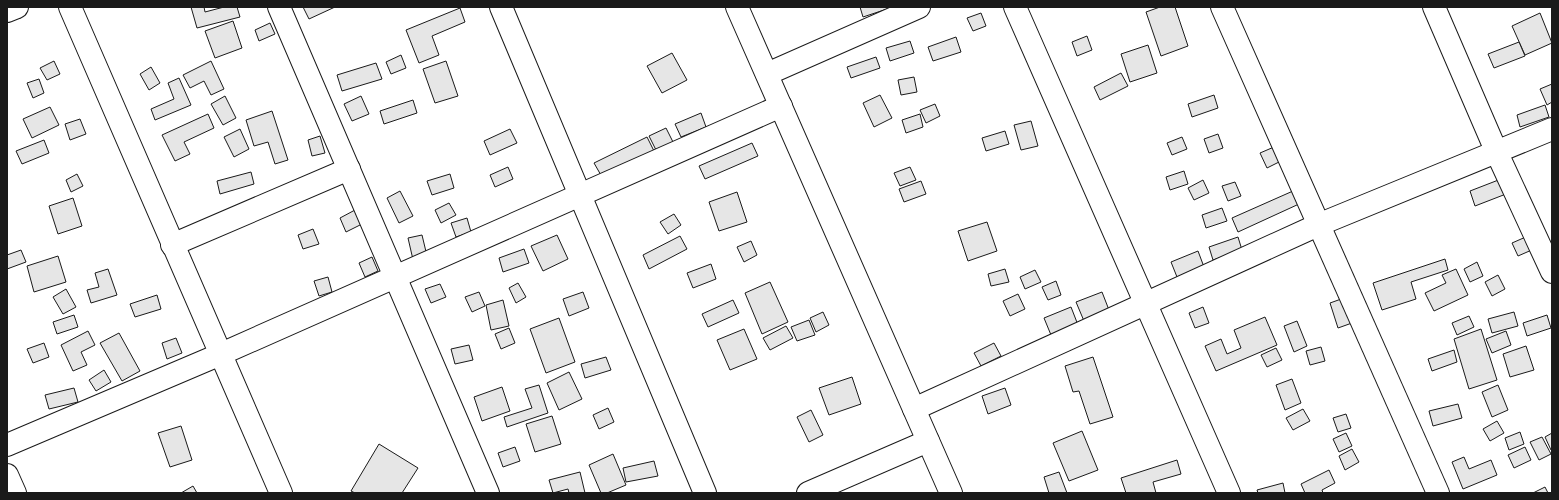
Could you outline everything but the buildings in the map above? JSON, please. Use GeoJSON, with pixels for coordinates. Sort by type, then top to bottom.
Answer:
{"type":"FeatureCollection","features":[{"type":"Feature","properties":{"kind":"street"},"geometry":{"type":"LineString","coordinates":[[7,11],[17,7]]}},
{"type":"Feature","properties":{"kind":"street"},"geometry":{"type":"LineString","coordinates":[[70,7],[172,246],[282,493]]}},
{"type":"Feature","properties":{"kind":"street"},"geometry":{"type":"LineString","coordinates":[[279,7],[488,493]]}},
{"type":"Feature","properties":{"kind":"street"},"geometry":{"type":"LineString","coordinates":[[501,7],[705,493]]}},
{"type":"Feature","properties":{"kind":"street"},"geometry":{"type":"LineString","coordinates":[[737,7],[951,493]]}},
{"type":"Feature","properties":{"kind":"street"},"geometry":{"type":"LineString","coordinates":[[767,74],[919,7]]}},
{"type":"Feature","properties":{"kind":"street"},"geometry":{"type":"LineString","coordinates":[[1015,7],[1229,493]]}},
{"type":"Feature","properties":{"kind":"street"},"geometry":{"type":"LineString","coordinates":[[1222,7],[1438,493]]}},
{"type":"Feature","properties":{"kind":"street"},"geometry":{"type":"LineString","coordinates":[[1434,7],[1497,153],[1552,272]]}},
{"type":"Feature","properties":{"kind":"street"},"geometry":{"type":"LineString","coordinates":[[7,445],[221,354],[781,106]]}},
{"type":"Feature","properties":{"kind":"street"},"geometry":{"type":"LineString","coordinates":[[914,409],[1318,225],[1497,153],[1552,129]]}},
{"type":"Feature","properties":{"kind":"street"},"geometry":{"type":"LineString","coordinates":[[172,246],[349,169]]}},
{"type":"Feature","properties":{"kind":"street"},"geometry":{"type":"LineString","coordinates":[[808,493],[928,441]]}},
{"type":"Feature","properties":{"kind":"street"},"geometry":{"type":"LineString","coordinates":[[7,475],[15,493]]}}]}
